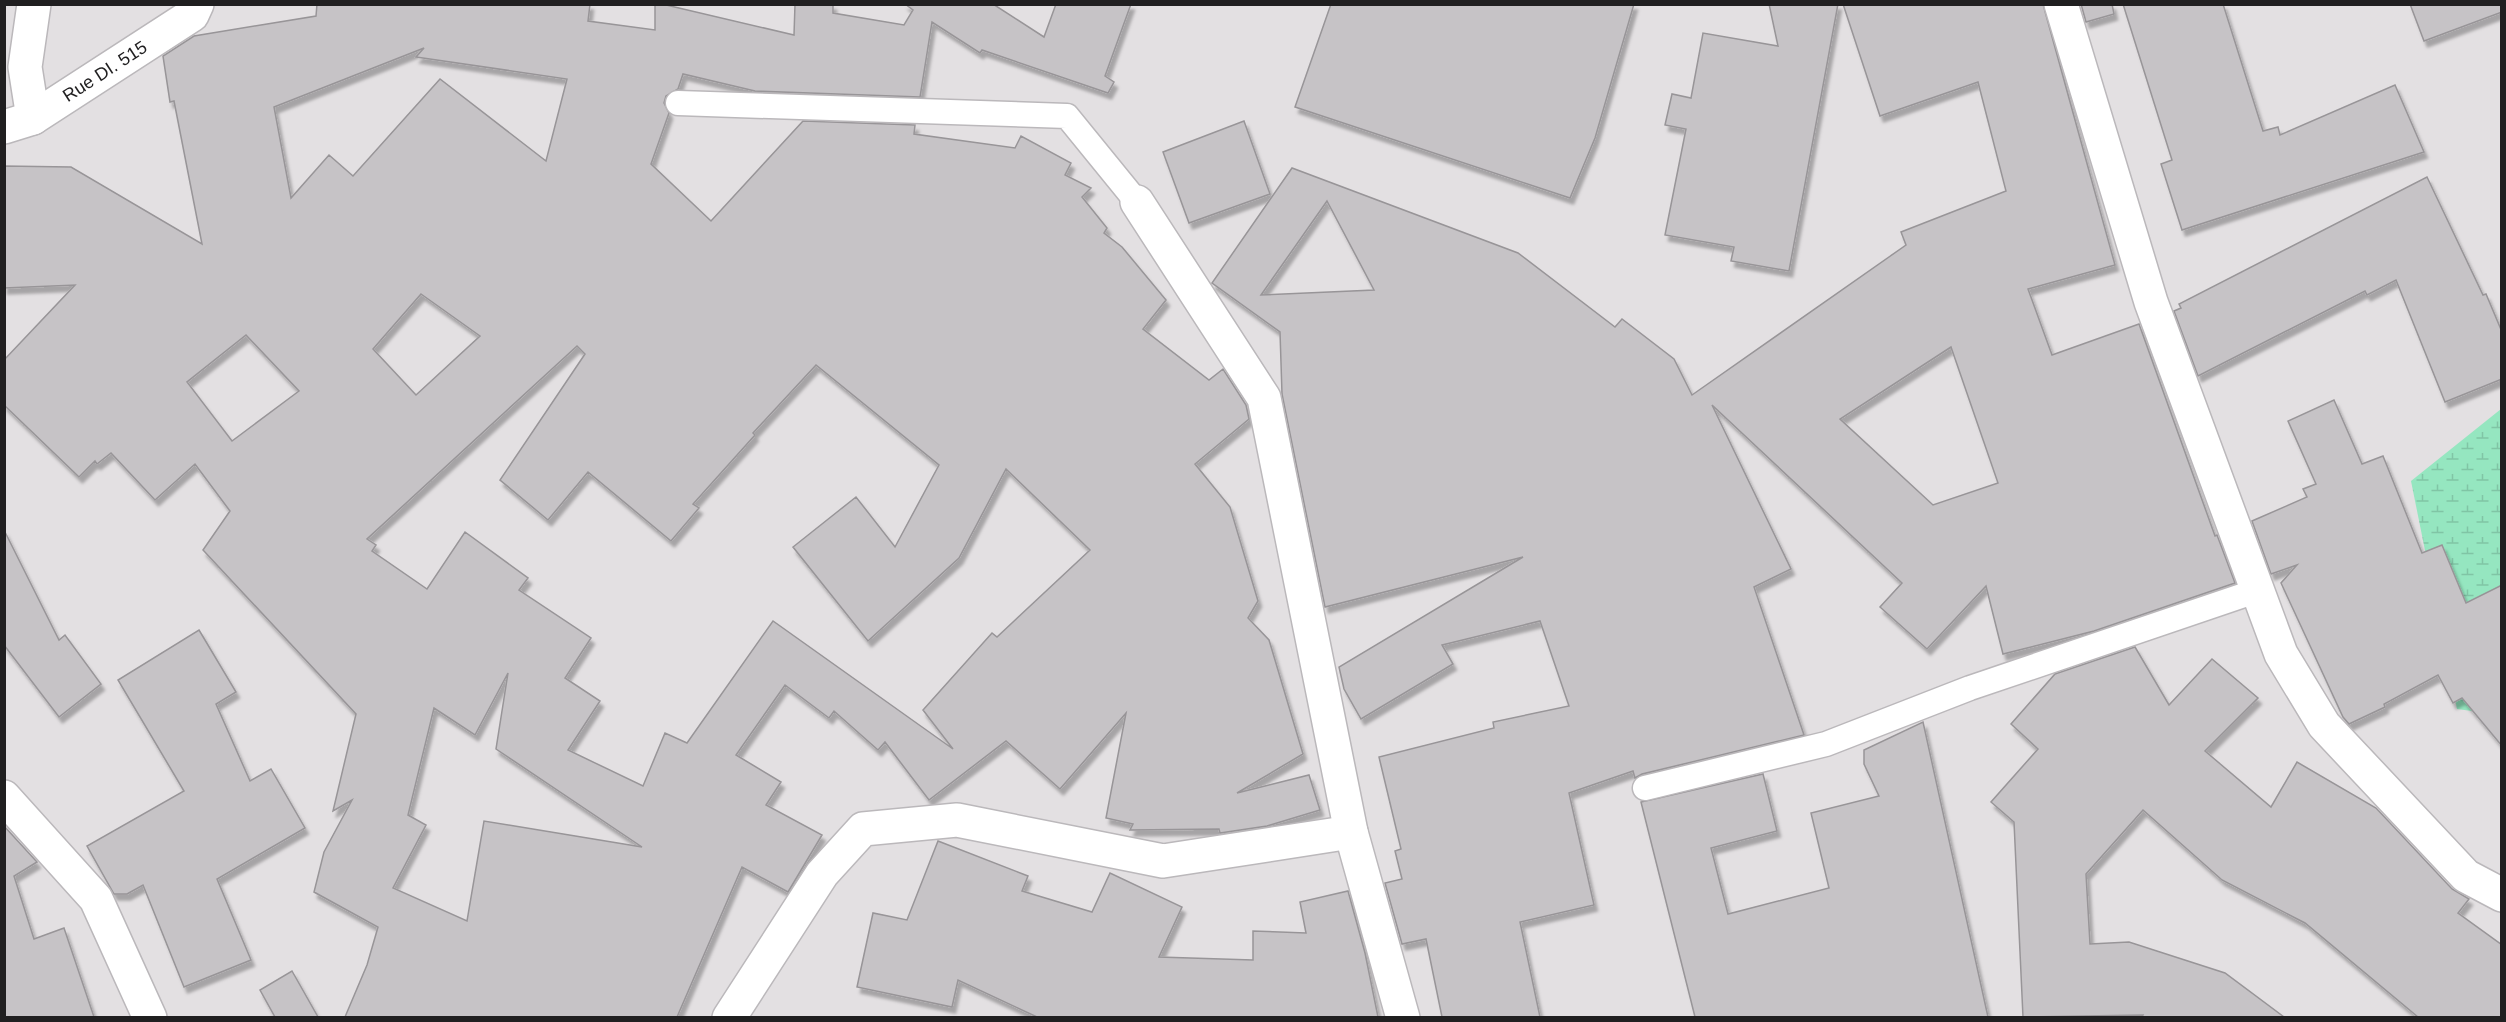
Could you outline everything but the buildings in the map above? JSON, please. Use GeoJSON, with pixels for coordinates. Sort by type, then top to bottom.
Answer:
{"type":"FeatureCollection","features":[{"type":"Feature","properties":{"kind":"street"},"geometry":{"type":"LineString","coordinates":[[19,122],[34,4]]}},
{"type":"Feature","properties":{"kind":"street","name":"Rue DI. 515"},"geometry":{"type":"LineString","coordinates":[[19,122],[192,15],[197,4]]}},
{"type":"Feature","properties":{"kind":"street"},"geometry":{"type":"LineString","coordinates":[[2061,4],[2151,302],[2281,654],[2324,725],[2466,876],[2502,895]]}},
{"type":"Feature","properties":{"kind":"street"},"geometry":{"type":"LineString","coordinates":[[1137,202],[1264,398],[1352,832],[1402,1017]]}},
{"type":"Feature","properties":{"kind":"street"},"geometry":{"type":"LineString","coordinates":[[4,797],[96,899],[150,1017]]}},
{"type":"Feature","properties":{"kind":"street"},"geometry":{"type":"LineString","coordinates":[[729,1017],[822,874],[863,829],[957,820],[1163,861],[1352,832]]}},
{"type":"Feature","properties":{"kind":"lane"},"geometry":{"type":"LineString","coordinates":[[678,103],[1067,116],[1137,202]]}},
{"type":"Feature","properties":{"kind":"lane"},"geometry":{"type":"LineString","coordinates":[[1645,788],[1826,744],[1970,688],[2259,590]]}},
{"type":"Feature","properties":{"kind":"green space"},"geometry":{"type":"Polygon","coordinates":[[[2501,409],[2501,715],[2457,709],[2411,481],[2501,409]]]}}]}
